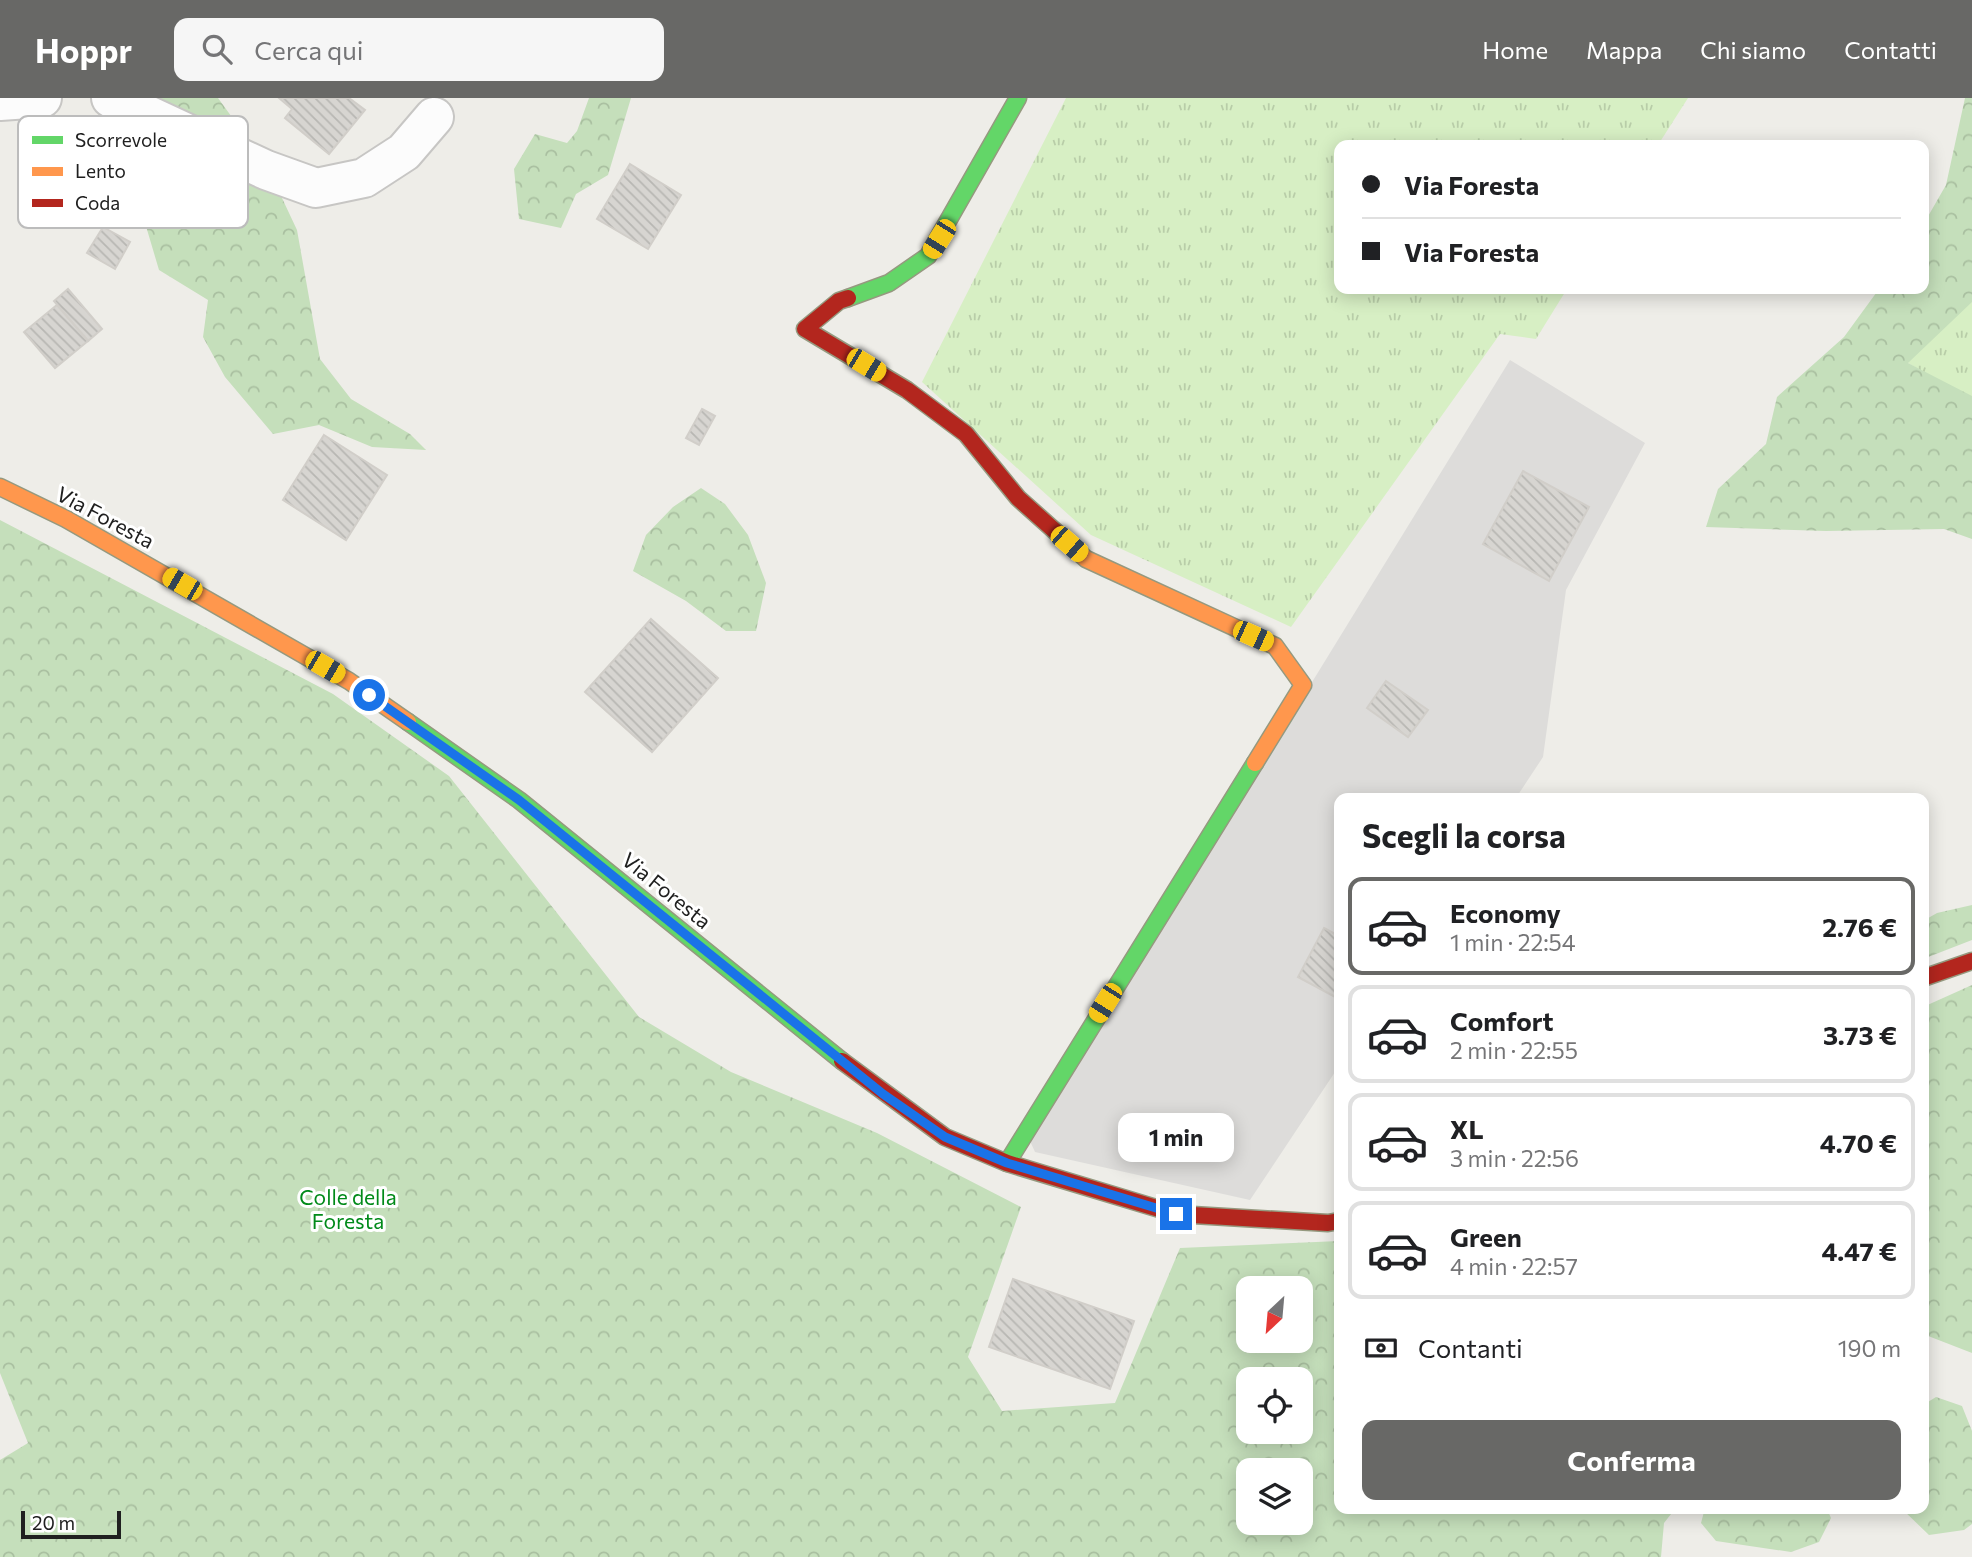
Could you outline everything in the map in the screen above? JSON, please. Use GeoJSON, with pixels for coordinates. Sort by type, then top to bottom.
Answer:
{"type":"FeatureCollection","features":[{"type":"Feature","properties":{"kind":"main road"},"geometry":{"type":"LineString","coordinates":[[1007,1163],[1303,685],[1275,646],[1086,559],[1018,498],[965,434],[907,390],[805,329],[839,301],[889,283],[928,256],[1018,98]]}},
{"type":"Feature","properties":{"kind":"main road","name":"Via Foresta"},"geometry":{"type":"LineString","coordinates":[[0,487],[78,525],[349,681],[519,800],[883,1094],[945,1137],[1007,1163],[1176,1214],[1334,1222]]}},
{"type":"Feature","properties":{"kind":"main road"},"geometry":{"type":"LineString","coordinates":[[1929,976],[1972,961]]}},
{"type":"Feature","properties":{"kind":"street"},"geometry":{"type":"LineString","coordinates":[[0,101],[42,98]]}},
{"type":"Feature","properties":{"kind":"street"},"geometry":{"type":"LineString","coordinates":[[111,98],[150,116]]}},
{"type":"Feature","properties":{"kind":"street"},"geometry":{"type":"LineString","coordinates":[[248,161],[316,188],[364,178],[404,152],[434,117]]}},
{"type":"Feature","properties":{"kind":"shaded area"},"geometry":{"type":"Polygon","coordinates":[[[1510,360],[1645,443],[1566,590],[1543,757],[1519,793],[1334,793],[1334,1074],[1250,1200],[1035,1152],[1030,1141],[1510,360]]]}},
{"type":"Feature","properties":{"kind":"green space"},"geometry":{"type":"Polygon","coordinates":[[[149,98],[218,98],[231,116],[151,116],[149,98]]]}},
{"type":"Feature","properties":{"kind":"green space"},"geometry":{"type":"Polygon","coordinates":[[[589,98],[631,98],[608,175],[576,194],[561,228],[519,219],[514,169],[535,134],[567,143],[577,131],[589,98]]]}},
{"type":"Feature","properties":{"kind":"green space"},"geometry":{"type":"Polygon","coordinates":[[[1066,98],[1688,98],[1661,140],[1334,140],[1334,294],[1564,294],[1536,339],[1500,334],[1291,627],[1091,535],[922,382],[1066,98]]]}},
{"type":"Feature","properties":{"kind":"green space"},"geometry":{"type":"Polygon","coordinates":[[[1965,98],[1972,98],[1972,302],[1908,363],[1972,396],[1972,539],[1944,529],[1826,531],[1706,527],[1718,489],[1766,444],[1777,397],[1844,337],[1875,294],[1929,294],[1929,215],[1946,185],[1965,98]]]}},
{"type":"Feature","properties":{"kind":"green space"},"geometry":{"type":"Polygon","coordinates":[[[248,139],[266,164],[297,230],[320,359],[351,399],[410,434],[426,450],[372,447],[319,425],[273,434],[225,377],[203,337],[208,300],[159,270],[147,228],[248,228],[248,139]]]}},
{"type":"Feature","properties":{"kind":"green space"},"geometry":{"type":"Polygon","coordinates":[[[1972,235],[1972,400],[1908,363],[1972,235]]]}},
{"type":"Feature","properties":{"kind":"green space"},"geometry":{"type":"Polygon","coordinates":[[[701,488],[725,504],[748,535],[766,583],[756,631],[726,631],[686,601],[633,571],[646,535],[673,507],[701,488]]]}},
{"type":"Feature","properties":{"kind":"green space","name":"Colle della Foresta"},"geometry":{"type":"Polygon","coordinates":[[[0,520],[333,694],[449,776],[639,1017],[731,1072],[877,1133],[1021,1207],[968,1357],[1002,1411],[1115,1403],[1180,1248],[1334,1241],[1334,1514],[1671,1514],[1664,1523],[1661,1557],[0,1557],[0,1460],[28,1443],[0,1373],[0,520]]]}},
{"type":"Feature","properties":{"kind":"green space"},"geometry":{"type":"Polygon","coordinates":[[[1972,905],[1972,940],[1929,957],[1929,918],[1937,913],[1972,905]]]}},
{"type":"Feature","properties":{"kind":"green space"},"geometry":{"type":"Polygon","coordinates":[[[1972,985],[1972,1353],[1929,1336],[1929,1004],[1972,985]]]}},
{"type":"Feature","properties":{"kind":"green space"},"geometry":{"type":"Polygon","coordinates":[[[1936,1397],[1962,1406],[1972,1431],[1972,1524],[1964,1530],[1929,1535],[1907,1514],[1929,1514],[1929,1401],[1936,1397]]]}},
{"type":"Feature","properties":{"kind":"green space"},"geometry":{"type":"Polygon","coordinates":[[[1703,1514],[1829,1514],[1831,1518],[1819,1542],[1791,1552],[1716,1541],[1701,1523],[1703,1514]]]}},
{"type":"Feature","properties":{"kind":"building"},"geometry":{"type":"Polygon","coordinates":[[[279,98],[349,98],[365,110],[329,154],[285,118],[292,109],[279,98]]]}},
{"type":"Feature","properties":{"kind":"building"},"geometry":{"type":"Polygon","coordinates":[[[630,164],[681,195],[648,249],[597,219],[630,164]]]}},
{"type":"Feature","properties":{"kind":"building"},"geometry":{"type":"Polygon","coordinates":[[[102,228],[130,242],[115,269],[87,253],[102,228]]]}},
{"type":"Feature","properties":{"kind":"building"},"geometry":{"type":"Polygon","coordinates":[[[68,289],[102,329],[88,341],[54,301],[68,289]]]}},
{"type":"Feature","properties":{"kind":"building"},"geometry":{"type":"Polygon","coordinates":[[[57,305],[88,341],[55,368],[24,332],[57,305]]]}},
{"type":"Feature","properties":{"kind":"building"},"geometry":{"type":"Polygon","coordinates":[[[702,409],[715,416],[699,445],[686,438],[702,409]]]}},
{"type":"Feature","properties":{"kind":"building"},"geometry":{"type":"Polygon","coordinates":[[[324,435],[387,475],[346,540],[283,500],[324,435]]]}},
{"type":"Feature","properties":{"kind":"building"},"geometry":{"type":"Polygon","coordinates":[[[1523,471],[1589,507],[1549,581],[1483,544],[1523,471]]]}},
{"type":"Feature","properties":{"kind":"building"},"geometry":{"type":"Polygon","coordinates":[[[651,619],[718,678],[652,752],[585,692],[651,619]]]}},
{"type":"Feature","properties":{"kind":"building"},"geometry":{"type":"Polygon","coordinates":[[[1386,681],[1428,710],[1408,737],[1367,708],[1386,681]]]}},
{"type":"Feature","properties":{"kind":"building"},"geometry":{"type":"Polygon","coordinates":[[[1324,928],[1334,933],[1334,996],[1298,977],[1324,928]]]}},
{"type":"Feature","properties":{"kind":"building"},"geometry":{"type":"Polygon","coordinates":[[[1013,1279],[1134,1321],[1110,1389],[989,1347],[1013,1279]]]}},
{"type":"Feature","properties":{"kind":"traffic: fast"},"geometry":{"type":"LineString","coordinates":[[848,298],[889,283],[928,256],[1018,98]]}},
{"type":"Feature","properties":{"kind":"traffic: fast"},"geometry":{"type":"LineString","coordinates":[[408,722],[519,800],[842,1061]]}},
{"type":"Feature","properties":{"kind":"traffic: fast"},"geometry":{"type":"LineString","coordinates":[[1007,1163],[1255,763]]}},
{"type":"Feature","properties":{"kind":"traffic: slow"},"geometry":{"type":"LineString","coordinates":[[0,487],[66,519],[349,681],[408,722]]}},
{"type":"Feature","properties":{"kind":"traffic: slow"},"geometry":{"type":"LineString","coordinates":[[1065,540],[1086,559],[1275,646],[1303,685],[1255,763]]}},
{"type":"Feature","properties":{"kind":"traffic: jam"},"geometry":{"type":"LineString","coordinates":[[848,298],[839,301],[805,329],[907,390],[966,434],[1018,498],[1065,540]]}},
{"type":"Feature","properties":{"kind":"traffic: jam"},"geometry":{"type":"LineString","coordinates":[[1929,976],[1972,961]]}},
{"type":"Feature","properties":{"kind":"traffic: jam"},"geometry":{"type":"LineString","coordinates":[[842,1061],[945,1137],[1007,1163],[1176,1214],[1334,1222]]}},
{"type":"Feature","properties":{"kind":"route"},"geometry":{"type":"LineString","coordinates":[[369,695],[519,800],[883,1094],[945,1137],[1007,1163],[1176,1214]]}}]}
